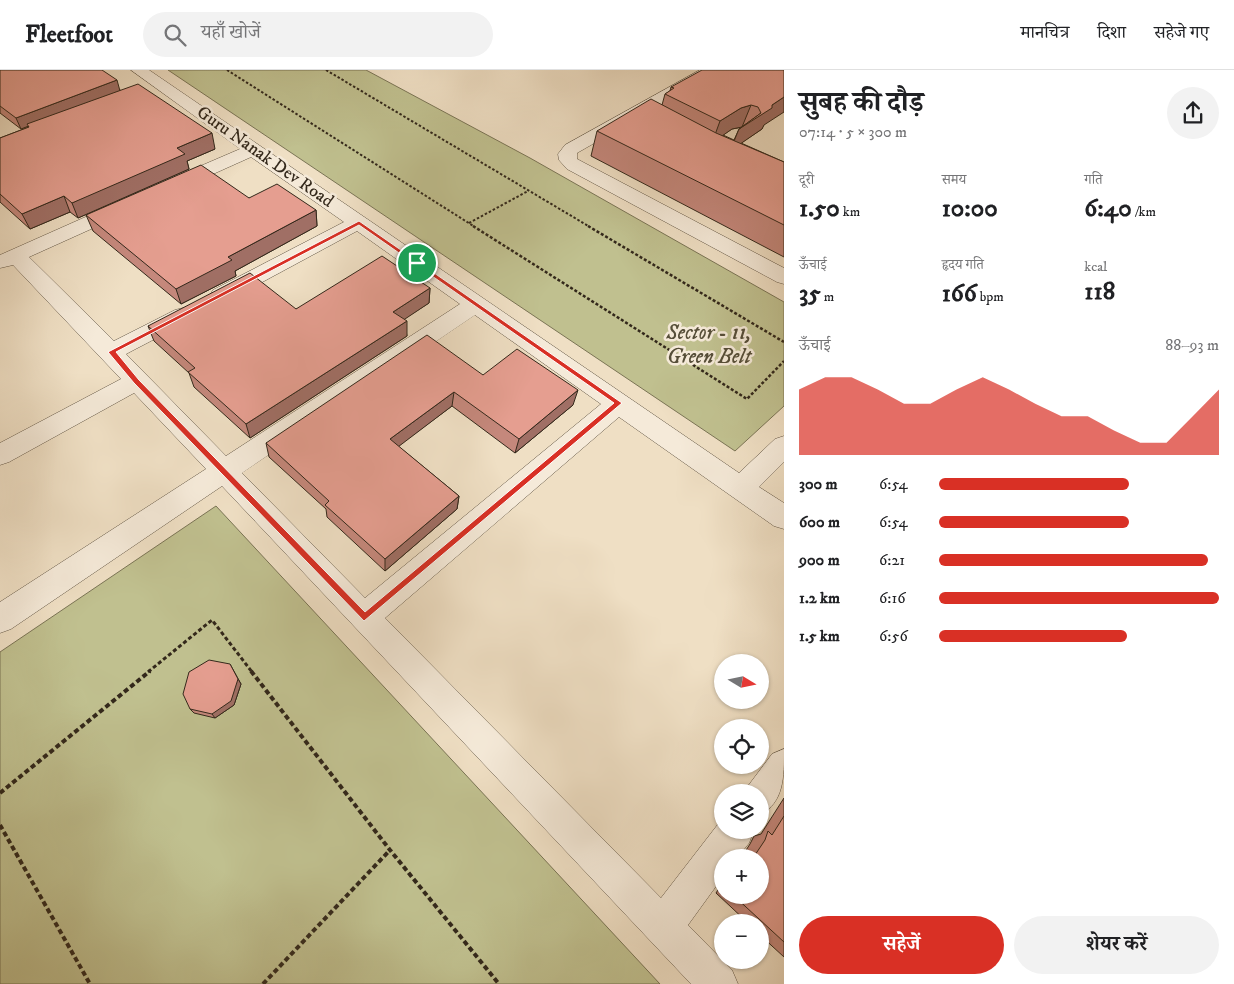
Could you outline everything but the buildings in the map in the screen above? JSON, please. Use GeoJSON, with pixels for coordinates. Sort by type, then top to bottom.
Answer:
{"type":"FeatureCollection","features":[{"type":"Feature","properties":{"kind":"street"},"geometry":{"type":"LineString","coordinates":[[711,70],[571,149],[567,154],[568,160],[573,165],[784,277]]}},
{"type":"Feature","properties":{"kind":"street","name":"Guru Nanak Dev Road"},"geometry":{"type":"LineString","coordinates":[[147,81],[254,149],[784,518]]}},
{"type":"Feature","properties":{"kind":"street"},"geometry":{"type":"LineString","coordinates":[[636,112],[653,121]]}},
{"type":"Feature","properties":{"kind":"street"},"geometry":{"type":"LineString","coordinates":[[156,193],[254,149]]}},
{"type":"Feature","properties":{"kind":"street"},"geometry":{"type":"LineString","coordinates":[[139,200],[8,259],[112,352],[223,471],[718,984]]}},
{"type":"Feature","properties":{"kind":"street"},"geometry":{"type":"LineString","coordinates":[[112,352],[359,222]]}},
{"type":"Feature","properties":{"kind":"street"},"geometry":{"type":"LineString","coordinates":[[0,619],[476,304]]}},
{"type":"Feature","properties":{"kind":"street"},"geometry":{"type":"LineString","coordinates":[[0,455],[137,381]]}},
{"type":"Feature","properties":{"kind":"street"},"geometry":{"type":"LineString","coordinates":[[364,617],[619,403]]}},
{"type":"Feature","properties":{"kind":"street"},"geometry":{"type":"LineString","coordinates":[[741,488],[784,446]]}},
{"type":"Feature","properties":{"kind":"street"},"geometry":{"type":"LineString","coordinates":[[769,786],[784,766]]}},
{"type":"Feature","properties":{"kind":"street"},"geometry":{"type":"LineString","coordinates":[[663,927],[729,839]]}},
{"type":"Feature","properties":{"kind":"path"},"geometry":{"type":"LineString","coordinates":[[227,70],[747,400],[784,361]]}},
{"type":"Feature","properties":{"kind":"path"},"geometry":{"type":"LineString","coordinates":[[326,70],[784,342]]}},
{"type":"Feature","properties":{"kind":"path"},"geometry":{"type":"LineString","coordinates":[[469,223],[529,190]]}},
{"type":"Feature","properties":{"kind":"path"},"geometry":{"type":"LineString","coordinates":[[0,792],[212,620],[390,850],[499,984]]}},
{"type":"Feature","properties":{"kind":"path"},"geometry":{"type":"LineString","coordinates":[[0,825],[90,984]]}},
{"type":"Feature","properties":{"kind":"path"},"geometry":{"type":"LineString","coordinates":[[263,984],[390,850]]}},
{"type":"Feature","properties":{"kind":"green space","name":"Sector - 11, Green Belt"},"geometry":{"type":"Polygon","coordinates":[[[168,70],[366,70],[530,158],[784,302],[784,406],[735,451],[168,70]]]}},
{"type":"Feature","properties":{"kind":"green space"},"geometry":{"type":"Polygon","coordinates":[[[216,506],[660,984],[0,984],[0,652],[216,506]]]}},
{"type":"Feature","properties":{"kind":"route"},"geometry":{"type":"LineString","coordinates":[[359,222],[417,263],[619,403],[364,617],[137,381],[112,352],[359,222]]}}]}
